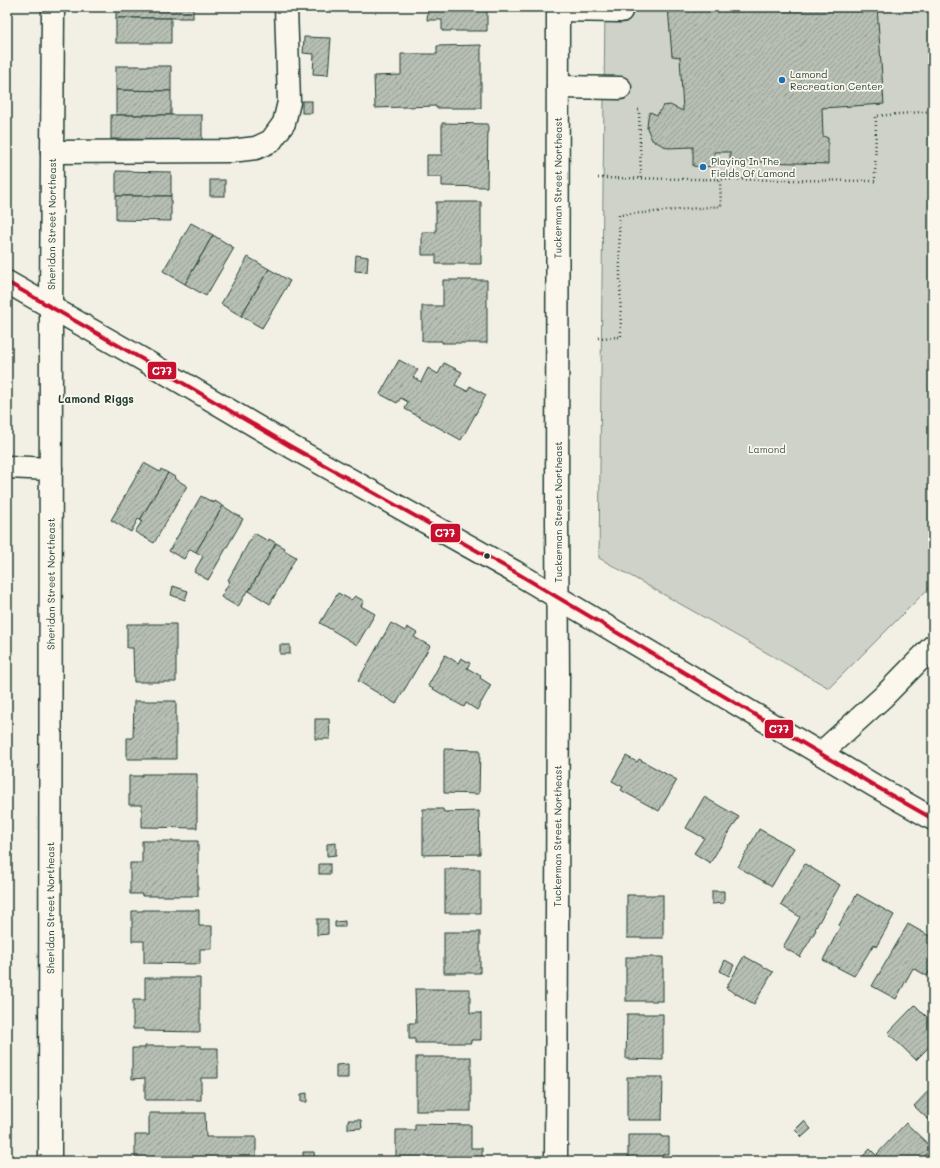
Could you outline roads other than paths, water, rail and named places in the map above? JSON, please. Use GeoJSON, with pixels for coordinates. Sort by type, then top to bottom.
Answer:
{"type":"FeatureCollection","features":[{"type":"Feature","properties":{"kind":"street","name":"Sheridan Street Northeast"},"geometry":{"type":"LineString","coordinates":[[50,1161],[51,306],[53,7]]}},
{"type":"Feature","properties":{"kind":"street"},"geometry":{"type":"LineString","coordinates":[[52,152],[231,151],[256,148],[271,141],[284,123],[289,102],[286,7]]}},
{"type":"Feature","properties":{"kind":"street"},"geometry":{"type":"LineString","coordinates":[[558,8],[621,11]]}},
{"type":"Feature","properties":{"kind":"street","name":"Tuckerman Street Northeast"},"geometry":{"type":"LineString","coordinates":[[556,1161],[558,8]]}},
{"type":"Feature","properties":{"kind":"street"},"geometry":{"type":"LineString","coordinates":[[558,87],[620,88]]}},
{"type":"Feature","properties":{"kind":"street"},"geometry":{"type":"LineString","coordinates":[[7,282],[51,306],[290,446],[515,572],[933,819]]}},
{"type":"Feature","properties":{"kind":"street"},"geometry":{"type":"LineString","coordinates":[[7,467],[51,469]]}},
{"type":"Feature","properties":{"kind":"street"},"geometry":{"type":"LineString","coordinates":[[821,753],[883,697],[933,646]]}},
{"type":"Feature","properties":{"kind":"place","name":"Lamond Recreation Center"},"geometry":{"type":"Point","coordinates":[782,80]}},
{"type":"Feature","properties":{"kind":"place","name":"Playing In The Fields Of Lamond"},"geometry":{"type":"Point","coordinates":[703,167]}},
{"type":"Feature","properties":{"kind":"district","name":"Lamond Riggs"},"geometry":{"type":"Point","coordinates":[96,398]}},
{"type":"Feature","properties":{"kind":"park label","name":"Lamond"},"geometry":{"type":"Point","coordinates":[767,449]}}]}
